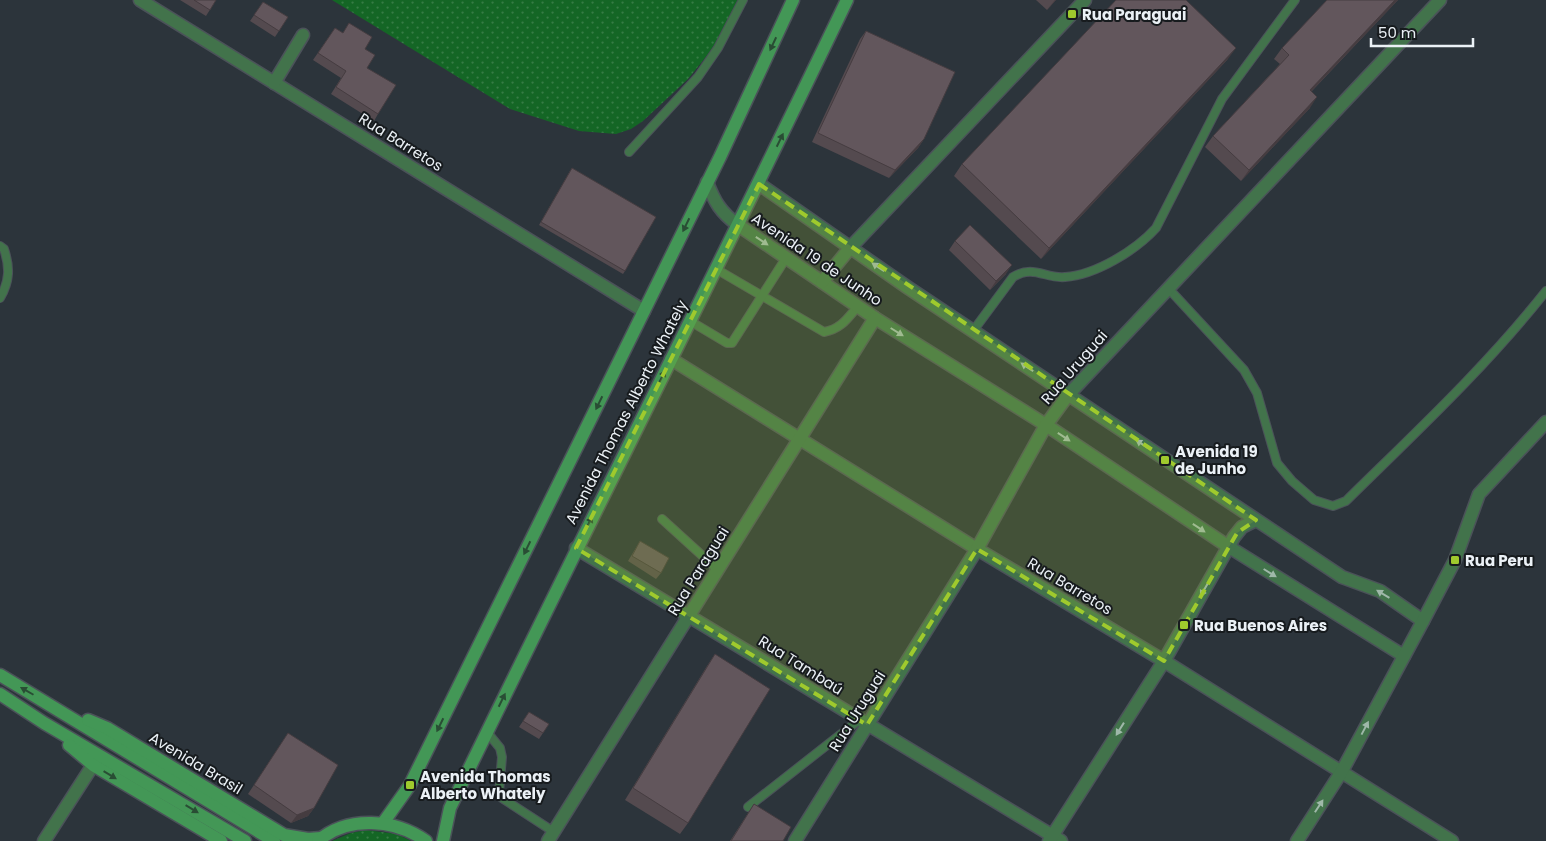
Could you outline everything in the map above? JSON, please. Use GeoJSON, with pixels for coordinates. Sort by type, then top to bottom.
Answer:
{"type":"FeatureCollection","features":[{"type":"Feature","properties":{"kind":"main road","name":"Avenida Thomas Alberto Whately"},"geometry":{"type":"LineString","coordinates":[[383,823],[410,785],[708,182],[793,0]]}},
{"type":"Feature","properties":{"kind":"main road","name":"Avenida Thomas Alberto Whately"},"geometry":{"type":"LineString","coordinates":[[443,841],[450,808],[576,548],[738,226],[847,0]]}},
{"type":"Feature","properties":{"kind":"main road","name":"Avenida Brasil"},"geometry":{"type":"LineString","coordinates":[[0,675],[55,706],[274,841]]}},
{"type":"Feature","properties":{"kind":"main road"},"geometry":{"type":"LineString","coordinates":[[0,694],[44,723],[245,841]]}},
{"type":"Feature","properties":{"kind":"main road","name":"Avenida Brasil"},"geometry":{"type":"LineString","coordinates":[[55,706],[107,728],[284,835],[320,839]]}},
{"type":"Feature","properties":{"kind":"main road"},"geometry":{"type":"LineString","coordinates":[[44,723],[93,765],[221,841]]}},
{"type":"Feature","properties":{"kind":"main road"},"geometry":{"type":"LineString","coordinates":[[320,839],[340,828],[361,823],[383,823],[405,829],[426,841]]}},
{"type":"Feature","properties":{"kind":"street","name":"Rua Barretos"},"geometry":{"type":"LineString","coordinates":[[140,0],[644,311]]}},
{"type":"Feature","properties":{"kind":"street"},"geometry":{"type":"LineString","coordinates":[[822,282],[850,248],[1085,0]]}},
{"type":"Feature","properties":{"kind":"street","name":"Rua Uruguai"},"geometry":{"type":"LineString","coordinates":[[795,841],[863,723],[977,549],[1046,425],[1068,395],[1440,0]]}},
{"type":"Feature","properties":{"kind":"street"},"geometry":{"type":"LineString","coordinates":[[274,83],[303,35]]}},
{"type":"Feature","properties":{"kind":"street","name":"Avenida 19 de Junho"},"geometry":{"type":"LineString","coordinates":[[708,182],[714,202],[738,226],[876,318],[1046,425],[1229,548],[1404,656]]}},
{"type":"Feature","properties":{"kind":"street","name":"Avenida 19 de Junho"},"geometry":{"type":"LineString","coordinates":[[758,184],[1068,395],[1342,577],[1380,591],[1423,621]]}},
{"type":"Feature","properties":{"kind":"street","name":"Rua Paraguai"},"geometry":{"type":"LineString","coordinates":[[551,836],[876,318]]}},
{"type":"Feature","properties":{"kind":"street","name":"Rua Barretos"},"geometry":{"type":"LineString","coordinates":[[671,360],[977,549],[1164,661],[1452,841]]}},
{"type":"Feature","properties":{"kind":"street"},"geometry":{"type":"LineString","coordinates":[[1297,841],[1342,771],[1423,621],[1455,560],[1480,494],[1546,422]]}},
{"type":"Feature","properties":{"kind":"street"},"geometry":{"type":"LineString","coordinates":[[1054,839],[1164,661],[1237,533],[1256,520]]}},
{"type":"Feature","properties":{"kind":"street","name":"Rua Tambaú"},"geometry":{"type":"LineString","coordinates":[[576,548],[689,615],[1054,839]]}},
{"type":"Feature","properties":{"kind":"street"},"geometry":{"type":"LineString","coordinates":[[44,841],[93,765]]}},
{"type":"Feature","properties":{"kind":"lane"},"geometry":{"type":"LineString","coordinates":[[629,152],[698,77],[718,48],[743,0]]}},
{"type":"Feature","properties":{"kind":"lane"},"geometry":{"type":"LineString","coordinates":[[973,331],[1013,277],[1020,272],[1030,270],[1064,278],[1088,272],[1142,243],[1156,228],[1222,98],[1295,0]]}},
{"type":"Feature","properties":{"kind":"lane"},"geometry":{"type":"LineString","coordinates":[[0,246],[4,249],[9,264],[7,286],[0,298]]}},
{"type":"Feature","properties":{"kind":"lane"},"geometry":{"type":"LineString","coordinates":[[690,321],[727,343],[732,343],[786,258]]}},
{"type":"Feature","properties":{"kind":"lane"},"geometry":{"type":"LineString","coordinates":[[716,269],[824,332],[833,330],[843,324],[858,306]]}},
{"type":"Feature","properties":{"kind":"lane"},"geometry":{"type":"LineString","coordinates":[[1168,288],[1252,382],[1277,463],[1292,481],[1314,500],[1333,506],[1346,501],[1459,390],[1510,337],[1546,291]]}},
{"type":"Feature","properties":{"kind":"lane"},"geometry":{"type":"LineString","coordinates":[[662,519],[718,570]]}},
{"type":"Feature","properties":{"kind":"lane"},"geometry":{"type":"LineString","coordinates":[[748,807],[863,723]]}},
{"type":"Feature","properties":{"kind":"lane"},"geometry":{"type":"LineString","coordinates":[[487,732],[500,748],[502,757],[498,794],[551,836]]}},
{"type":"Feature","properties":{"kind":"highlighted area"},"geometry":{"type":"Polygon","coordinates":[[[759,184],[1256,520],[1237,533],[1164,661],[977,549],[867,725],[576,548],[759,184]]]}},
{"type":"Feature","properties":{"kind":"green space"},"geometry":{"type":"Polygon","coordinates":[[[332,0],[738,0],[714,47],[688,79],[643,121],[631,129],[616,134],[579,131],[510,109],[332,0]]]}},
{"type":"Feature","properties":{"kind":"green space"},"geometry":{"type":"Polygon","coordinates":[[[366,830],[397,834],[411,841],[332,841],[351,833],[366,830]]]}},
{"type":"Feature","properties":{"kind":"building"},"geometry":{"type":"Polygon","coordinates":[[[194,0],[216,0],[210,10],[194,0]]]}},
{"type":"Feature","properties":{"kind":"building"},"geometry":{"type":"Polygon","coordinates":[[[1116,0],[1186,0],[1236,48],[1049,248],[962,164],[1116,0]]]}},
{"type":"Feature","properties":{"kind":"building"},"geometry":{"type":"Polygon","coordinates":[[[1327,0],[1395,0],[1310,90],[1317,97],[1249,170],[1213,136],[1289,55],[1282,48],[1327,0]]]}},
{"type":"Feature","properties":{"kind":"building"},"geometry":{"type":"Polygon","coordinates":[[[263,2],[288,17],[279,31],[254,15],[263,2]]]}},
{"type":"Feature","properties":{"kind":"building"},"geometry":{"type":"Polygon","coordinates":[[[349,23],[372,37],[365,49],[375,55],[367,68],[396,85],[378,114],[336,87],[346,71],[318,53],[335,28],[343,33],[349,23]]]}},
{"type":"Feature","properties":{"kind":"building"},"geometry":{"type":"Polygon","coordinates":[[[866,31],[955,72],[924,139],[895,170],[818,133],[866,31]]]}},
{"type":"Feature","properties":{"kind":"building"},"geometry":{"type":"Polygon","coordinates":[[[572,168],[656,217],[625,271],[541,222],[572,168]]]}},
{"type":"Feature","properties":{"kind":"building"},"geometry":{"type":"Polygon","coordinates":[[[970,225],[1012,265],[996,281],[955,241],[970,225]]]}},
{"type":"Feature","properties":{"kind":"building"},"geometry":{"type":"Polygon","coordinates":[[[640,541],[669,558],[661,573],[632,556],[640,541]]]}},
{"type":"Feature","properties":{"kind":"building"},"geometry":{"type":"Polygon","coordinates":[[[715,654],[770,689],[688,823],[633,788],[715,654]]]}},
{"type":"Feature","properties":{"kind":"building"},"geometry":{"type":"Polygon","coordinates":[[[529,712],[549,724],[543,733],[523,721],[529,712]]]}},
{"type":"Feature","properties":{"kind":"building"},"geometry":{"type":"Polygon","coordinates":[[[288,733],[338,765],[314,808],[297,815],[254,785],[288,733]]]}},
{"type":"Feature","properties":{"kind":"building"},"geometry":{"type":"Polygon","coordinates":[[[754,804],[791,827],[783,841],[731,841],[754,804]]]}},
{"type":"Feature","properties":{"kind":"place","name":"Rua Paraguai"},"geometry":{"type":"Point","coordinates":[1072,14]}},
{"type":"Feature","properties":{"kind":"place","name":"Avenida 19 de Junho"},"geometry":{"type":"Point","coordinates":[1165,460]}},
{"type":"Feature","properties":{"kind":"place","name":"Rua Peru"},"geometry":{"type":"Point","coordinates":[1455,560]}},
{"type":"Feature","properties":{"kind":"place","name":"Rua Buenos Aires"},"geometry":{"type":"Point","coordinates":[1184,625]}},
{"type":"Feature","properties":{"kind":"place","name":"Avenida Thomas Alberto Whately"},"geometry":{"type":"Point","coordinates":[410,785]}}]}
